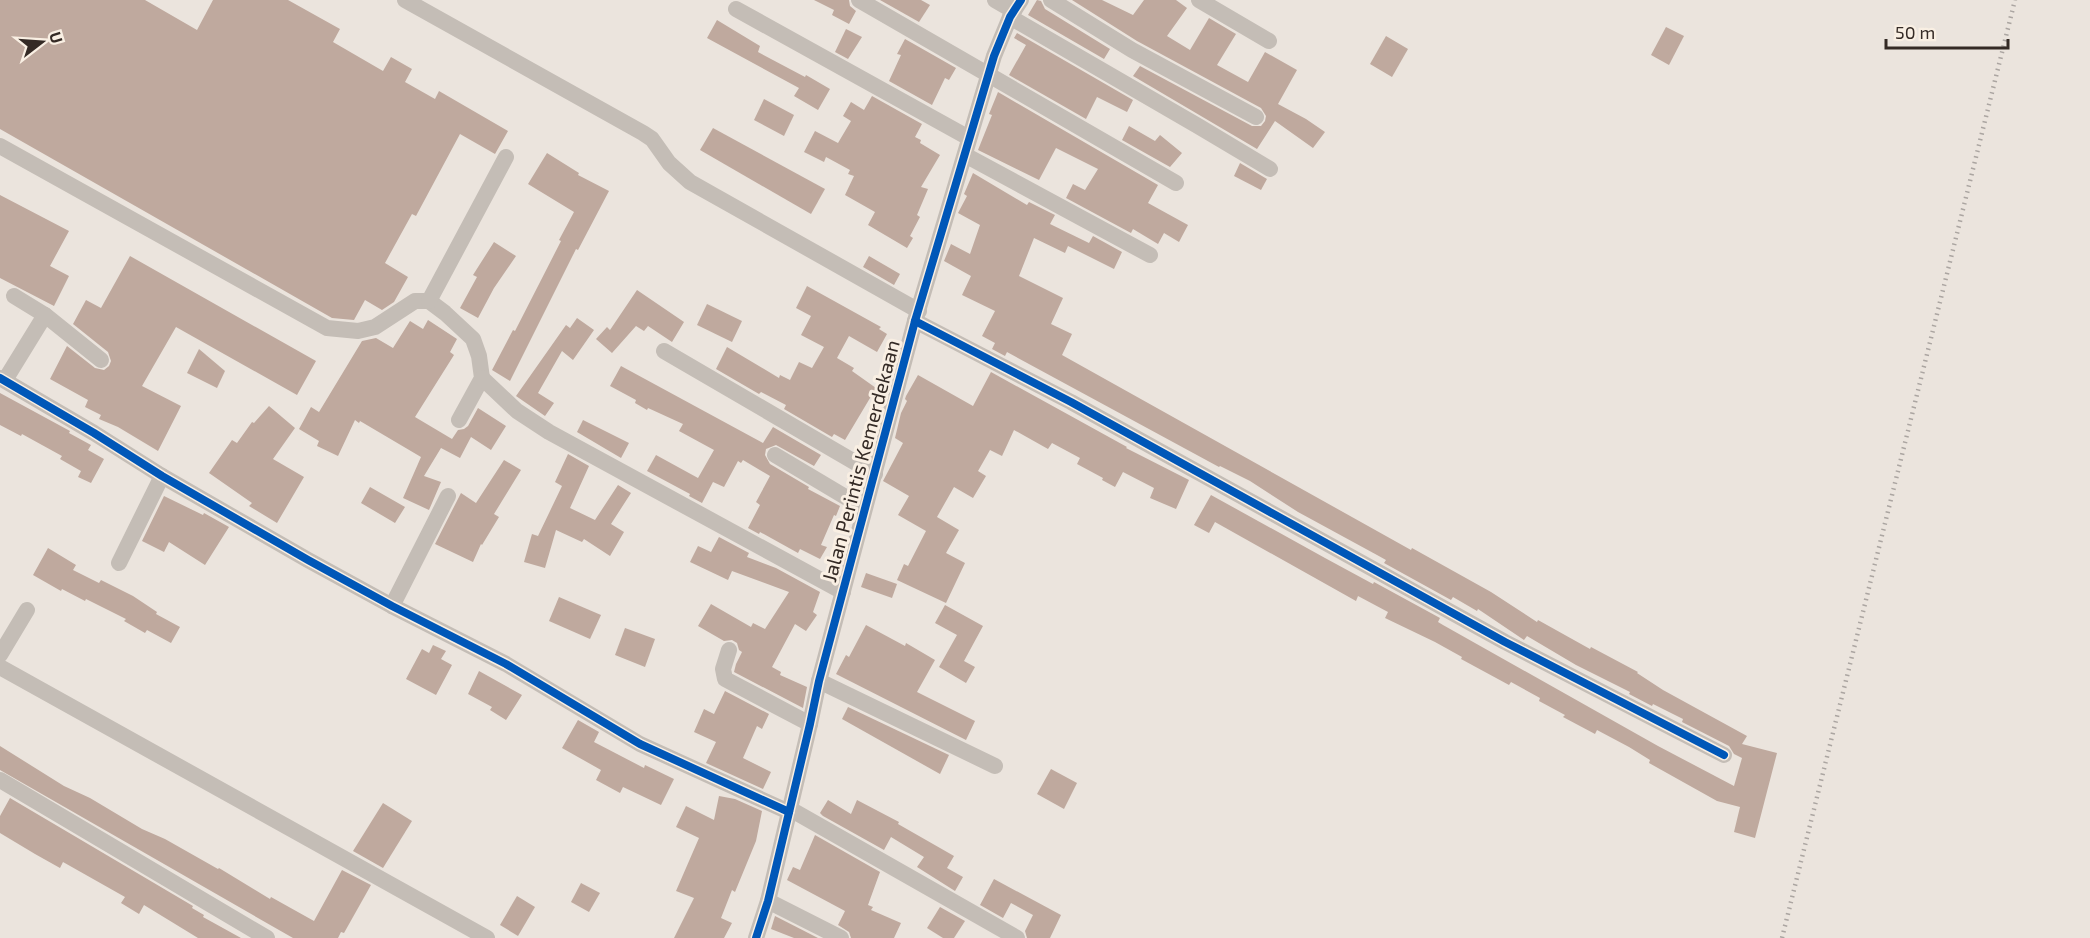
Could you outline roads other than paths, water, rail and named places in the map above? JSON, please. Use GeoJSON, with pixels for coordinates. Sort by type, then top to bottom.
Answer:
{"type":"FeatureCollection","features":[{"type":"Feature","properties":{"kind":"street"},"geometry":{"type":"LineString","coordinates":[[405,0],[652,139],[669,164],[690,182],[917,316],[1505,642],[1724,755]]}},
{"type":"Feature","properties":{"kind":"street"},"geometry":{"type":"LineString","coordinates":[[860,0],[1176,183]]}},
{"type":"Feature","properties":{"kind":"street"},"geometry":{"type":"LineString","coordinates":[[995,0],[1015,9],[1198,126],[1270,169]]}},
{"type":"Feature","properties":{"kind":"street"},"geometry":{"type":"LineString","coordinates":[[1051,0],[1132,50],[1256,117]]}},
{"type":"Feature","properties":{"kind":"street"},"geometry":{"type":"LineString","coordinates":[[1199,0],[1269,41]]}},
{"type":"Feature","properties":{"kind":"street"},"geometry":{"type":"LineString","coordinates":[[736,9],[1150,255]]}},
{"type":"Feature","properties":{"kind":"street","name":"Jalan Perintis Kemerdekaan"},"geometry":{"type":"LineString","coordinates":[[756,938],[768,901],[819,681],[917,316],[943,234],[988,74],[1015,9]]}},
{"type":"Feature","properties":{"kind":"street"},"geometry":{"type":"LineString","coordinates":[[0,146],[327,328],[358,331],[375,327],[415,302],[429,301],[473,339],[479,356],[482,378],[459,420]]}},
{"type":"Feature","properties":{"kind":"street"},"geometry":{"type":"LineString","coordinates":[[429,301],[506,157]]}},
{"type":"Feature","properties":{"kind":"street"},"geometry":{"type":"LineString","coordinates":[[14,296],[45,315],[101,360]]}},
{"type":"Feature","properties":{"kind":"street"},"geometry":{"type":"LineString","coordinates":[[45,315],[2,379],[162,476],[392,606],[506,664],[640,744],[789,811],[1017,938]]}},
{"type":"Feature","properties":{"kind":"street"},"geometry":{"type":"LineString","coordinates":[[664,351],[874,474]]}},
{"type":"Feature","properties":{"kind":"street"},"geometry":{"type":"LineString","coordinates":[[482,378],[517,411],[549,432],[843,592]]}},
{"type":"Feature","properties":{"kind":"street"},"geometry":{"type":"LineString","coordinates":[[775,455],[864,508]]}},
{"type":"Feature","properties":{"kind":"street"},"geometry":{"type":"LineString","coordinates":[[119,563],[162,476]]}},
{"type":"Feature","properties":{"kind":"street"},"geometry":{"type":"LineString","coordinates":[[392,606],[448,496]]}},
{"type":"Feature","properties":{"kind":"street"},"geometry":{"type":"LineString","coordinates":[[0,655],[27,610]]}},
{"type":"Feature","properties":{"kind":"street"},"geometry":{"type":"LineString","coordinates":[[729,650],[723,669],[726,679],[810,724]]}},
{"type":"Feature","properties":{"kind":"street"},"geometry":{"type":"LineString","coordinates":[[0,667],[487,938]]}},
{"type":"Feature","properties":{"kind":"street"},"geometry":{"type":"LineString","coordinates":[[819,681],[995,766]]}},
{"type":"Feature","properties":{"kind":"street"},"geometry":{"type":"LineString","coordinates":[[0,780],[262,937]]}},
{"type":"Feature","properties":{"kind":"street"},"geometry":{"type":"LineString","coordinates":[[768,901],[841,938]]}},
{"type":"Feature","properties":{"kind":"railway"},"geometry":{"type":"LineString","coordinates":[[1782,938],[2015,0]]}}]}
